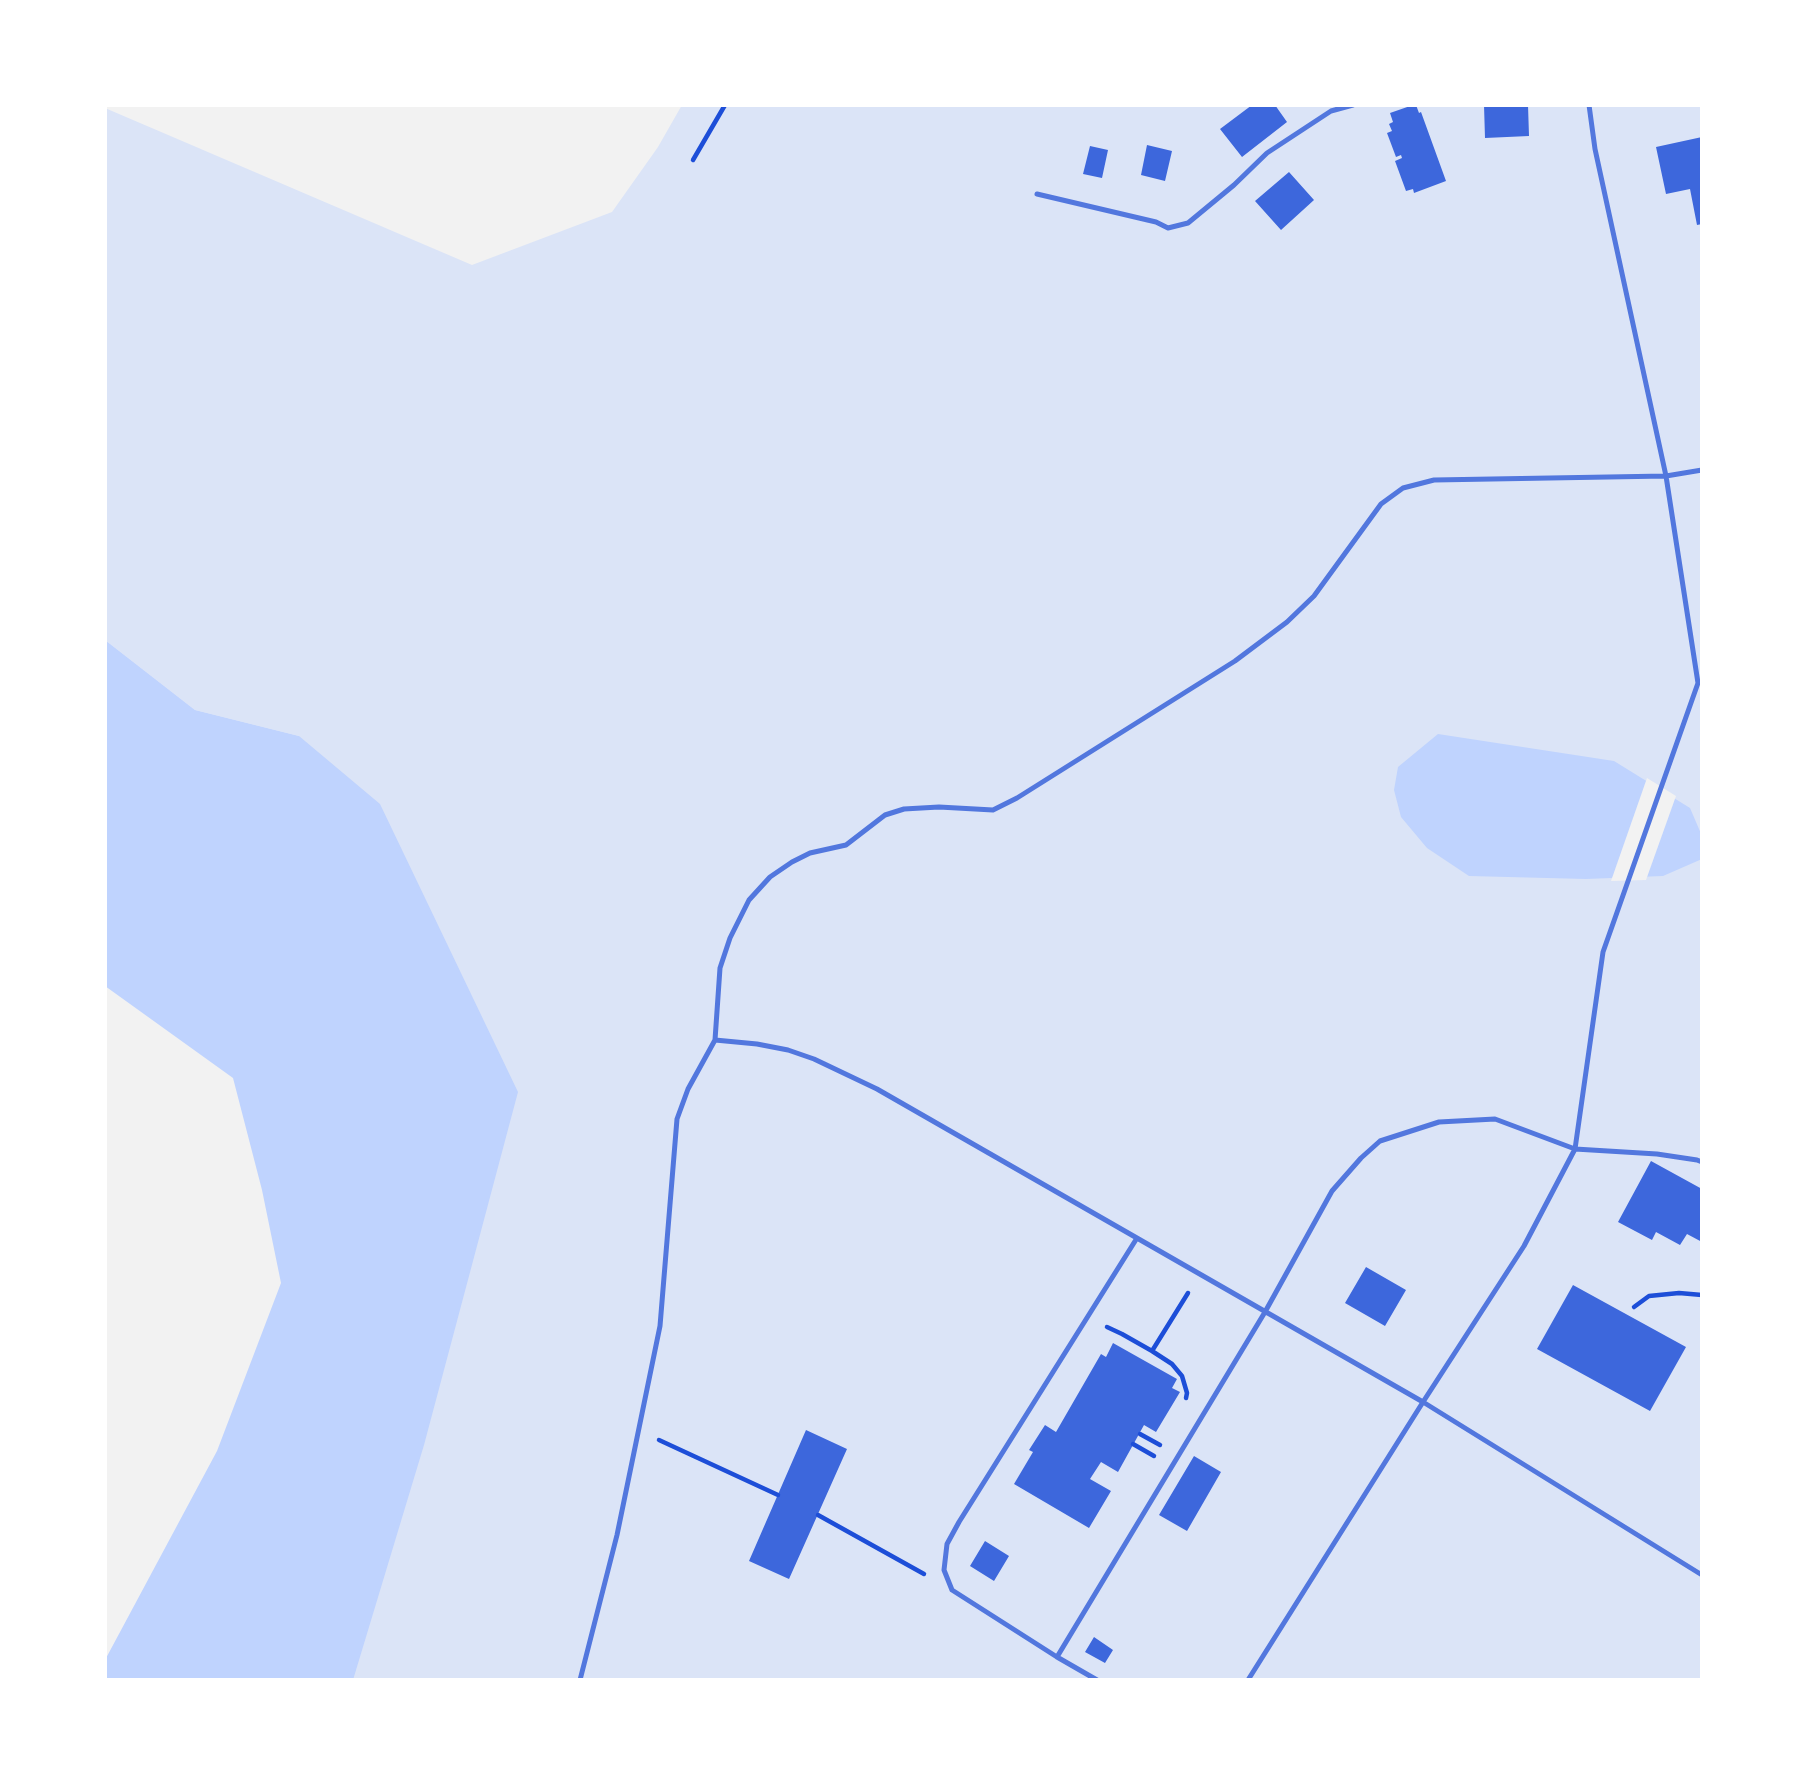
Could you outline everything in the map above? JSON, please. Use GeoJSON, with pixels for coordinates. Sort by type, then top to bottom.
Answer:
{"type":"FeatureCollection","features":[{"type":"Feature","properties":{"kind":"lane"},"geometry":{"type":"LineString","coordinates":[[1326,105],[1331,111]]}},
{"type":"Feature","properties":{"kind":"lane"},"geometry":{"type":"LineString","coordinates":[[1037,194],[1156,222],[1167,228],[1188,223],[1267,153],[1331,111],[1353,105]]}},
{"type":"Feature","properties":{"kind":"lane"},"geometry":{"type":"LineString","coordinates":[[1248,1680],[1524,1246],[1574,1149],[1603,952],[1698,683],[1666,476],[1595,149],[1589,105]]}},
{"type":"Feature","properties":{"kind":"lane"},"geometry":{"type":"LineString","coordinates":[[580,1680],[617,1535],[660,1326],[677,1119],[688,1089],[715,1040],[720,968],[730,938],[749,900],[770,877],[810,853],[846,845],[885,815],[904,808],[993,810],[1017,798],[1234,661],[1287,622],[1314,596],[1381,504],[1403,488],[1434,481],[1666,476],[1702,470]]}},
{"type":"Feature","properties":{"kind":"lane"},"geometry":{"type":"LineString","coordinates":[[715,1040],[788,1050],[814,1059],[877,1089],[1423,1402],[1702,1574]]}},
{"type":"Feature","properties":{"kind":"lane"},"geometry":{"type":"LineString","coordinates":[[1057,1657],[1265,1312],[1332,1191],[1380,1141],[1439,1122],[1495,1119],[1574,1149],[1657,1154],[1702,1163]]}},
{"type":"Feature","properties":{"kind":"lane"},"geometry":{"type":"LineString","coordinates":[[1097,1680],[952,1590],[944,1570],[947,1544],[1137,1238]]}},
{"type":"Feature","properties":{"kind":"path"},"geometry":{"type":"LineString","coordinates":[[692,160],[724,105]]}},
{"type":"Feature","properties":{"kind":"path"},"geometry":{"type":"LineString","coordinates":[[1152,1351],[1199,1274]]}},
{"type":"Feature","properties":{"kind":"path"},"geometry":{"type":"LineString","coordinates":[[1634,1307],[1649,1296],[1679,1293],[1702,1295]]}},
{"type":"Feature","properties":{"kind":"path"},"geometry":{"type":"LineString","coordinates":[[1087,1318],[1122,1334],[1172,1364],[1182,1376],[1187,1393],[1185,1402]]}},
{"type":"Feature","properties":{"kind":"path"},"geometry":{"type":"LineString","coordinates":[[639,1431],[778,1495]]}},
{"type":"Feature","properties":{"kind":"path"},"geometry":{"type":"LineString","coordinates":[[1133,1444],[1157,1461],[1164,1448],[1140,1434]]}},
{"type":"Feature","properties":{"kind":"path"},"geometry":{"type":"LineString","coordinates":[[818,1515],[952,1590]]}},
{"type":"Feature","properties":{"kind":"shaded area"},"geometry":{"type":"Polygon","coordinates":[[[682,105],[1702,105],[1702,1680],[338,1680],[299,736],[195,710],[105,640],[105,108],[472,265],[612,212],[658,147],[682,105]]]}},
{"type":"Feature","properties":{"kind":"water"},"geometry":{"type":"Polygon","coordinates":[[[105,640],[195,710],[299,736],[380,804],[518,1092],[424,1445],[353,1680],[105,1680],[105,1660],[217,1451],[281,1283],[262,1190],[233,1078],[105,986],[105,640]]]}},
{"type":"Feature","properties":{"kind":"water"},"geometry":{"type":"Polygon","coordinates":[[[1438,734],[1614,761],[1690,808],[1702,836],[1702,859],[1663,876],[1586,879],[1469,876],[1427,848],[1401,817],[1394,790],[1398,767],[1438,734]]]}},
{"type":"Feature","properties":{"kind":"pier"},"geometry":{"type":"Polygon","coordinates":[[[1647,778],[1676,796],[1646,880],[1611,881],[1647,778]]]}},
{"type":"Feature","properties":{"kind":"building"},"geometry":{"type":"Polygon","coordinates":[[[1252,105],[1275,105],[1287,122],[1242,157],[1220,129],[1252,105]]]}},
{"type":"Feature","properties":{"kind":"building"},"geometry":{"type":"Polygon","coordinates":[[[1413,105],[1421,112],[1446,181],[1414,193],[1413,189],[1406,191],[1395,161],[1402,158],[1401,155],[1396,157],[1387,133],[1392,131],[1389,124],[1393,122],[1390,113],[1413,105]]]}},
{"type":"Feature","properties":{"kind":"building"},"geometry":{"type":"Polygon","coordinates":[[[1484,105],[1528,105],[1529,136],[1485,138],[1484,105]]]}},
{"type":"Feature","properties":{"kind":"building"},"geometry":{"type":"Polygon","coordinates":[[[1702,137],[1702,224],[1697,225],[1690,189],[1666,194],[1656,147],[1702,137]]]}},
{"type":"Feature","properties":{"kind":"building"},"geometry":{"type":"Polygon","coordinates":[[[1147,145],[1172,151],[1165,181],[1141,175],[1147,145]]]}},
{"type":"Feature","properties":{"kind":"building"},"geometry":{"type":"Polygon","coordinates":[[[1090,146],[1108,150],[1102,178],[1083,174],[1090,146]]]}},
{"type":"Feature","properties":{"kind":"building"},"geometry":{"type":"Polygon","coordinates":[[[1289,172],[1314,200],[1281,230],[1255,201],[1289,172]]]}},
{"type":"Feature","properties":{"kind":"building"},"geometry":{"type":"Polygon","coordinates":[[[1651,1161],[1702,1189],[1702,1242],[1687,1234],[1680,1245],[1656,1232],[1652,1240],[1618,1222],[1651,1161]]]}},
{"type":"Feature","properties":{"kind":"building"},"geometry":{"type":"Polygon","coordinates":[[[1366,1267],[1406,1290],[1385,1326],[1345,1303],[1366,1267]]]}},
{"type":"Feature","properties":{"kind":"building"},"geometry":{"type":"Polygon","coordinates":[[[1573,1285],[1686,1347],[1650,1411],[1537,1349],[1573,1285]]]}},
{"type":"Feature","properties":{"kind":"building"},"geometry":{"type":"Polygon","coordinates":[[[1113,1343],[1177,1379],[1172,1388],[1180,1392],[1156,1432],[1144,1425],[1118,1472],[1101,1462],[1090,1479],[1111,1491],[1089,1528],[1014,1484],[1033,1452],[1029,1450],[1045,1425],[1056,1432],[1101,1354],[1106,1357],[1113,1343]]]}},
{"type":"Feature","properties":{"kind":"building"},"geometry":{"type":"Polygon","coordinates":[[[806,1430],[847,1449],[789,1579],[749,1561],[806,1430]]]}},
{"type":"Feature","properties":{"kind":"building"},"geometry":{"type":"Polygon","coordinates":[[[1194,1456],[1221,1472],[1187,1531],[1159,1515],[1194,1456]]]}},
{"type":"Feature","properties":{"kind":"building"},"geometry":{"type":"Polygon","coordinates":[[[985,1541],[1009,1556],[994,1581],[970,1566],[985,1541]]]}},
{"type":"Feature","properties":{"kind":"building"},"geometry":{"type":"Polygon","coordinates":[[[1094,1637],[1113,1650],[1105,1663],[1085,1652],[1094,1637]]]}}]}
